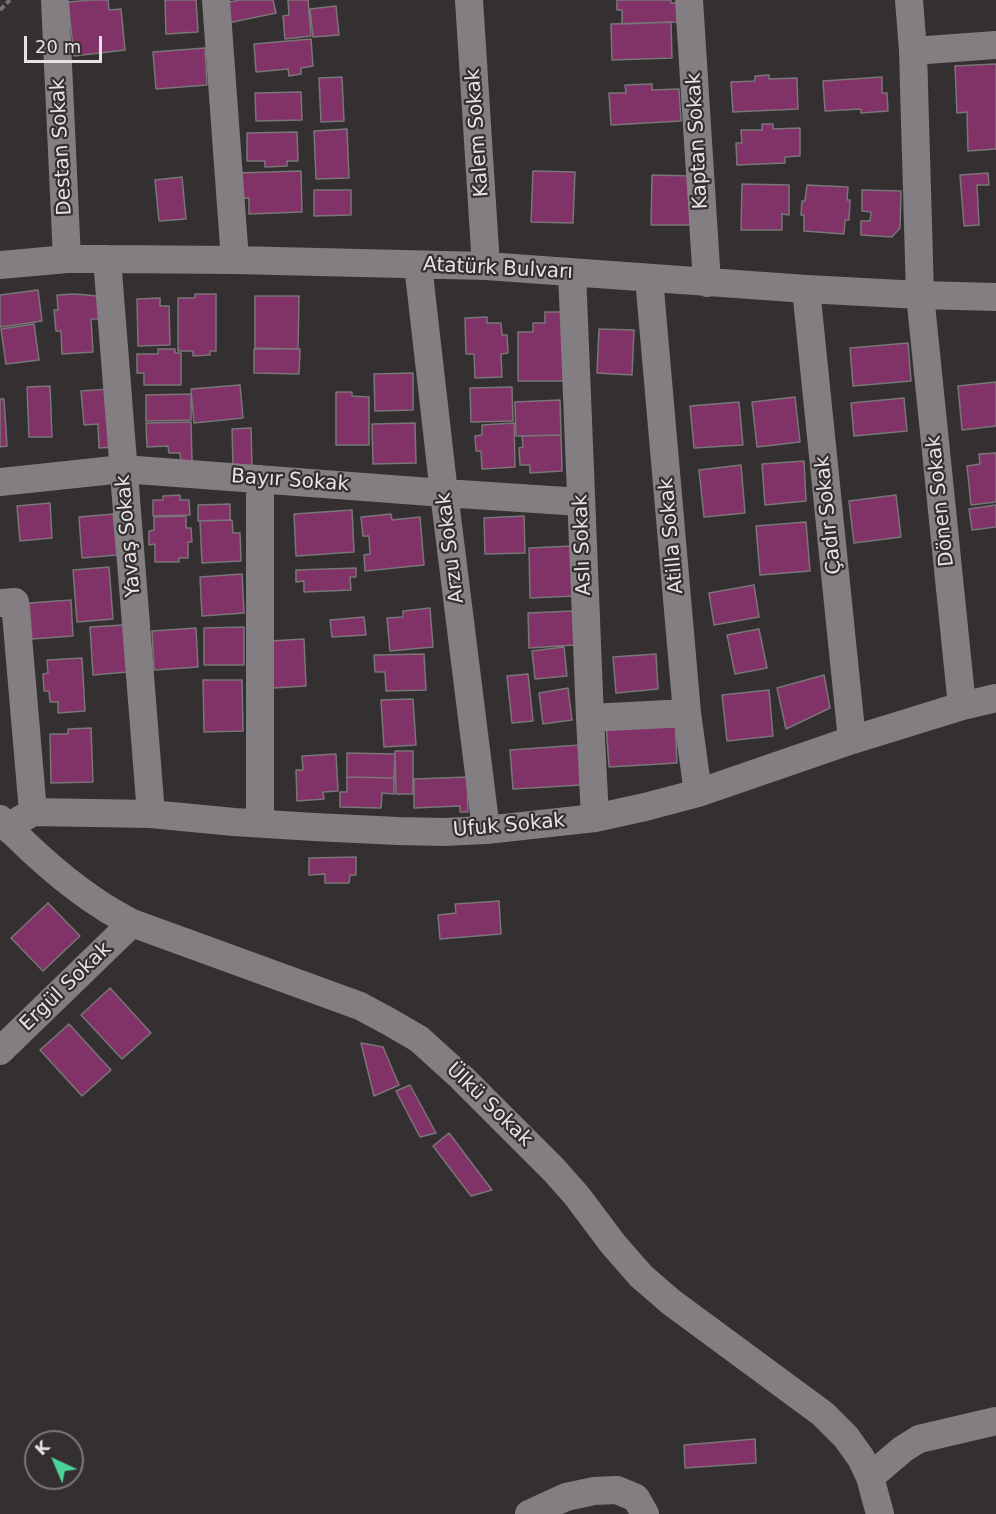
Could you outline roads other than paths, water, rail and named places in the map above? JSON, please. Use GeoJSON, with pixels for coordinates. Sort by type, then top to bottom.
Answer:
{"type":"FeatureCollection","features":[{"type":"Feature","properties":{"kind":"street","name":"Destan Sokak"},"geometry":{"type":"LineString","coordinates":[[55,0],[67,259]]}},
{"type":"Feature","properties":{"kind":"street"},"geometry":{"type":"LineString","coordinates":[[216,0],[235,260]]}},
{"type":"Feature","properties":{"kind":"street","name":"Kalem Sokak"},"geometry":{"type":"LineString","coordinates":[[469,0],[486,266]]}},
{"type":"Feature","properties":{"kind":"street","name":"Kaptan Sokak"},"geometry":{"type":"LineString","coordinates":[[689,0],[707,283]]}},
{"type":"Feature","properties":{"kind":"street","name":"Dönen Sokak"},"geometry":{"type":"LineString","coordinates":[[909,0],[913,51],[920,295],[962,706]]}},
{"type":"Feature","properties":{"kind":"street"},"geometry":{"type":"LineString","coordinates":[[913,51],[996,45]]}},
{"type":"Feature","properties":{"kind":"street","name":"Atatürk Bulvarı"},"geometry":{"type":"LineString","coordinates":[[0,265],[67,259],[106,259],[486,266],[707,283],[996,297]]}},
{"type":"Feature","properties":{"kind":"street","name":"Yavaş Sokak"},"geometry":{"type":"LineString","coordinates":[[106,259],[151,814]]}},
{"type":"Feature","properties":{"kind":"street","name":"Arzu Sokak"},"geometry":{"type":"LineString","coordinates":[[418,264],[486,830]]}},
{"type":"Feature","properties":{"kind":"street","name":"Aslı Sokak"},"geometry":{"type":"LineString","coordinates":[[572,272],[596,818]]}},
{"type":"Feature","properties":{"kind":"street","name":"Atilla Sokak"},"geometry":{"type":"LineString","coordinates":[[649,278],[687,713],[698,792]]}},
{"type":"Feature","properties":{"kind":"street","name":"Çadır Sokak"},"geometry":{"type":"LineString","coordinates":[[806,289],[852,740]]}},
{"type":"Feature","properties":{"kind":"street","name":"Bayır Sokak"},"geometry":{"type":"LineString","coordinates":[[0,482],[123,469],[581,502]]}},
{"type":"Feature","properties":{"kind":"street"},"geometry":{"type":"LineString","coordinates":[[260,479],[260,823]]}},
{"type":"Feature","properties":{"kind":"street"},"geometry":{"type":"LineString","coordinates":[[0,603],[15,602],[33,812],[18,821],[5,824]]}},
{"type":"Feature","properties":{"kind":"street","name":"Ufuk Sokak"},"geometry":{"type":"LineString","coordinates":[[33,812],[151,814],[260,823],[443,832],[486,830],[596,818],[698,792],[852,740],[962,706],[996,698]]}},
{"type":"Feature","properties":{"kind":"street"},"geometry":{"type":"LineString","coordinates":[[590,718],[687,713]]}},
{"type":"Feature","properties":{"kind":"street","name":"Ülkü Sokak"},"geometry":{"type":"LineString","coordinates":[[5,824],[79,891],[132,923],[360,1006],[419,1039],[535,1150],[577,1196],[613,1244],[641,1276],[671,1302],[823,1414],[846,1437],[861,1458],[870,1477],[880,1514]]}},
{"type":"Feature","properties":{"kind":"street","name":"Ergül Sokak"},"geometry":{"type":"LineString","coordinates":[[0,1051],[132,923]]}},
{"type":"Feature","properties":{"kind":"street"},"geometry":{"type":"LineString","coordinates":[[870,1477],[903,1449],[919,1439],[996,1422]]}},
{"type":"Feature","properties":{"kind":"street"},"geometry":{"type":"LineString","coordinates":[[529,1514],[566,1497],[594,1491],[617,1490],[636,1498],[645,1514]]}}]}
